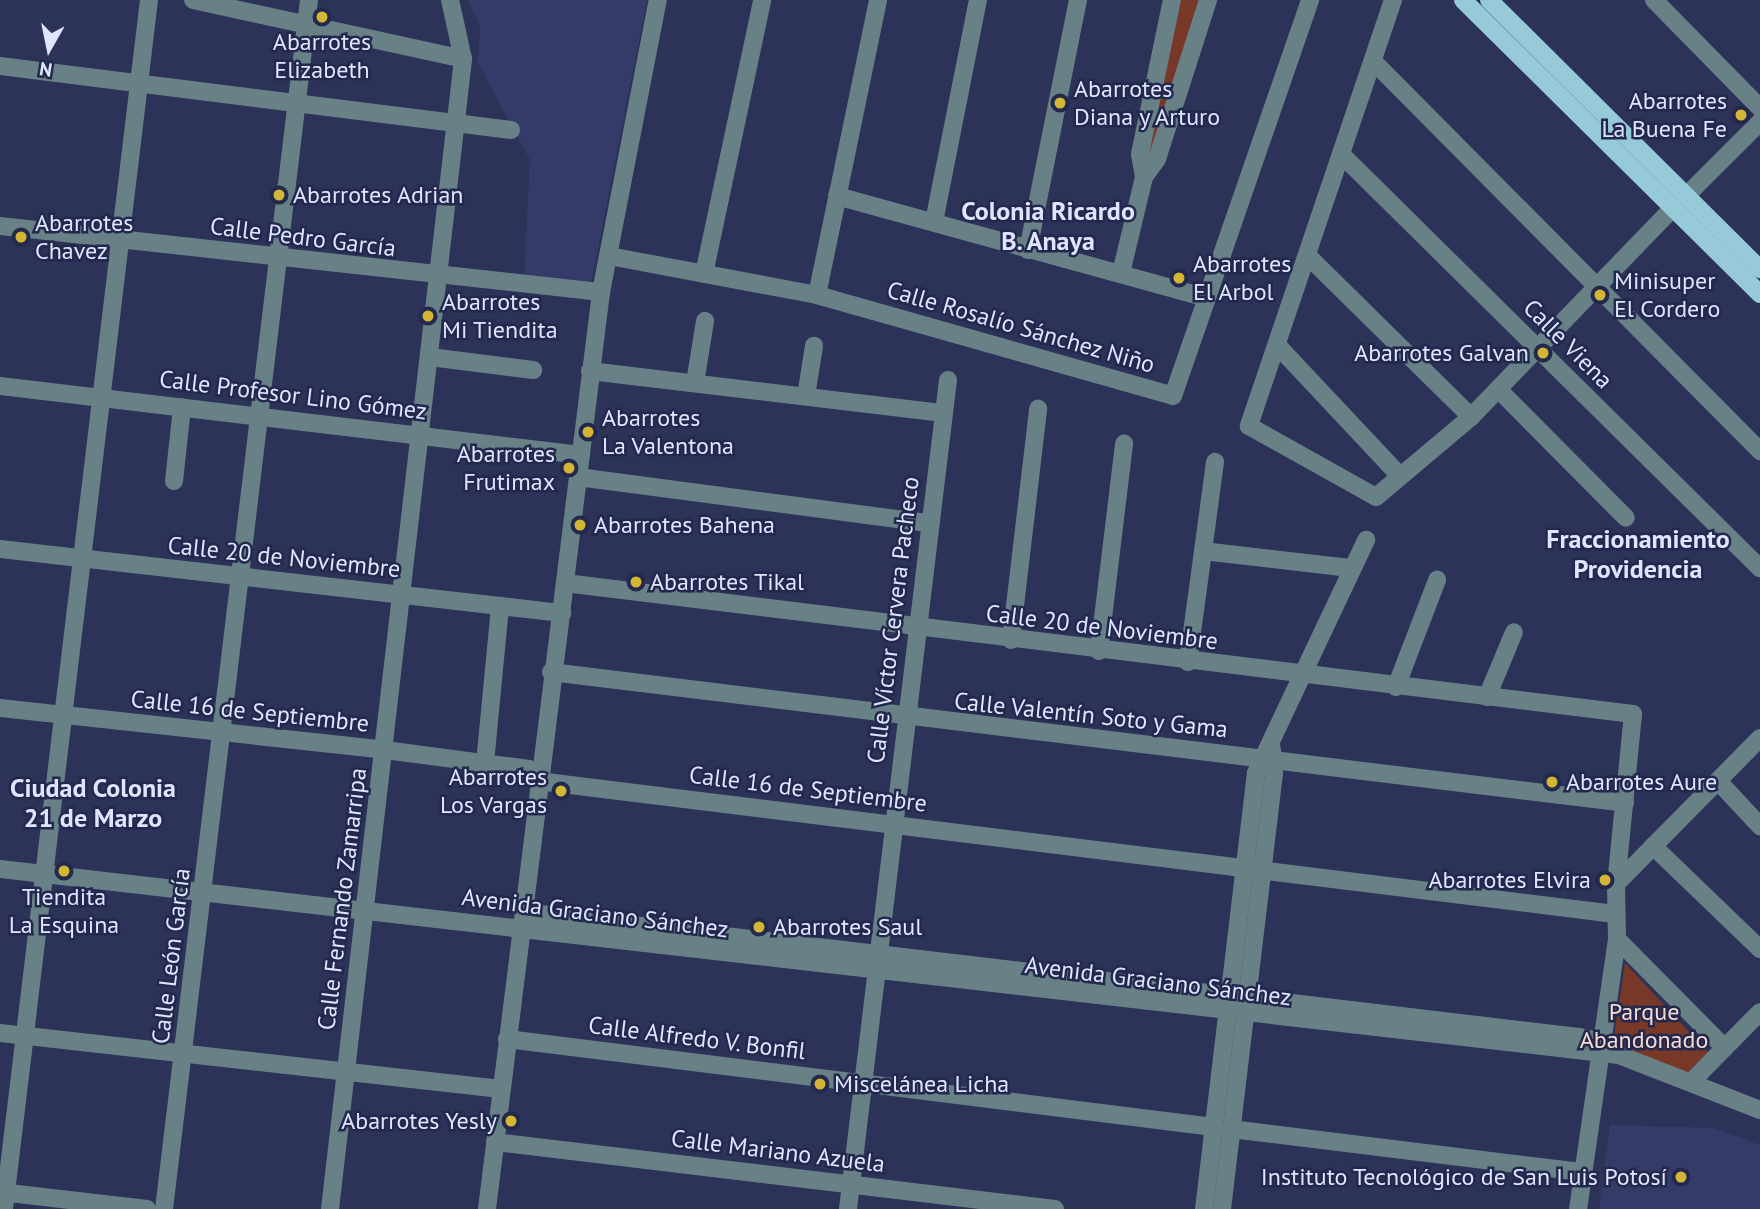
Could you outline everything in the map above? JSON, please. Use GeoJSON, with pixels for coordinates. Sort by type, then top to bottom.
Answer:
{"type":"FeatureCollection","features":[{"type":"Feature","properties":{"kind":"main road"},"geometry":{"type":"LineString","coordinates":[[1463,0],[1619,142],[1680,202],[1740,262],[1760,294]]}},
{"type":"Feature","properties":{"kind":"main road"},"geometry":{"type":"LineString","coordinates":[[1489,0],[1619,142]]}},
{"type":"Feature","properties":{"kind":"main road"},"geometry":{"type":"LineString","coordinates":[[1740,262],[1760,269]]}},
{"type":"Feature","properties":{"kind":"street"},"geometry":{"type":"LineString","coordinates":[[147,1209],[3,1198],[26,1035],[105,397],[149,0]]}},
{"type":"Feature","properties":{"kind":"street"},"geometry":{"type":"LineString","coordinates":[[193,0],[236,5],[307,25],[463,59]]}},
{"type":"Feature","properties":{"kind":"street","name":"Calle León García"},"geometry":{"type":"LineString","coordinates":[[164,1209],[263,417],[300,101],[309,0]]}},
{"type":"Feature","properties":{"kind":"street","name":"Calle Fernando Zamarripa"},"geometry":{"type":"LineString","coordinates":[[330,1209],[422,435],[463,59],[450,0]]}},
{"type":"Feature","properties":{"kind":"street"},"geometry":{"type":"LineString","coordinates":[[487,1209],[551,672],[562,613],[601,292],[658,0]]}},
{"type":"Feature","properties":{"kind":"street"},"geometry":{"type":"LineString","coordinates":[[704,274],[762,0]]}},
{"type":"Feature","properties":{"kind":"street"},"geometry":{"type":"LineString","coordinates":[[817,295],[878,0]]}},
{"type":"Feature","properties":{"kind":"street"},"geometry":{"type":"LineString","coordinates":[[934,222],[978,0]]}},
{"type":"Feature","properties":{"kind":"street"},"geometry":{"type":"LineString","coordinates":[[1028,250],[1078,0]]}},
{"type":"Feature","properties":{"kind":"street"},"geometry":{"type":"LineString","coordinates":[[1122,273],[1144,177],[1140,154],[1172,0]]}},
{"type":"Feature","properties":{"kind":"street"},"geometry":{"type":"LineString","coordinates":[[1144,177],[1157,159],[1208,0]]}},
{"type":"Feature","properties":{"kind":"street","name":"Calle Rosalío Sánchez Niño"},"geometry":{"type":"LineString","coordinates":[[609,256],[817,295],[1173,396],[1310,0]]}},
{"type":"Feature","properties":{"kind":"street"},"geometry":{"type":"LineString","coordinates":[[1393,0],[1375,63],[1309,257],[1248,426],[1376,497],[1399,475],[1471,418],[1539,351],[1596,286],[1760,122]]}},
{"type":"Feature","properties":{"kind":"street"},"geometry":{"type":"LineString","coordinates":[[1654,0],[1760,108]]}},
{"type":"Feature","properties":{"kind":"street"},"geometry":{"type":"LineString","coordinates":[[1375,63],[1760,451]]}},
{"type":"Feature","properties":{"kind":"street"},"geometry":{"type":"LineString","coordinates":[[0,66],[456,120],[511,130]]}},
{"type":"Feature","properties":{"kind":"street","name":"Calle Viena"},"geometry":{"type":"LineString","coordinates":[[1342,155],[1760,568]]}},
{"type":"Feature","properties":{"kind":"street"},"geometry":{"type":"LineString","coordinates":[[837,196],[1207,298]]}},
{"type":"Feature","properties":{"kind":"street","name":"Calle Pedro García"},"geometry":{"type":"LineString","coordinates":[[0,226],[439,277],[601,292]]}},
{"type":"Feature","properties":{"kind":"street"},"geometry":{"type":"LineString","coordinates":[[1309,257],[1471,418]]}},
{"type":"Feature","properties":{"kind":"street"},"geometry":{"type":"LineString","coordinates":[[695,383],[705,321]]}},
{"type":"Feature","properties":{"kind":"street"},"geometry":{"type":"LineString","coordinates":[[1277,345],[1399,475]]}},
{"type":"Feature","properties":{"kind":"street"},"geometry":{"type":"LineString","coordinates":[[806,396],[814,346]]}},
{"type":"Feature","properties":{"kind":"street"},"geometry":{"type":"LineString","coordinates":[[430,357],[533,370]]}},
{"type":"Feature","properties":{"kind":"street"},"geometry":{"type":"LineString","coordinates":[[590,371],[942,413]]}},
{"type":"Feature","properties":{"kind":"street","name":"Calle Víctor Cervera Pacheco"},"geometry":{"type":"LineString","coordinates":[[848,1209],[948,380]]}},
{"type":"Feature","properties":{"kind":"street","name":"Calle Profesor Lino Gómez"},"geometry":{"type":"LineString","coordinates":[[0,386],[581,455]]}},
{"type":"Feature","properties":{"kind":"street"},"geometry":{"type":"LineString","coordinates":[[1499,390],[1626,518]]}},
{"type":"Feature","properties":{"kind":"street"},"geometry":{"type":"LineString","coordinates":[[174,481],[182,407]]}},
{"type":"Feature","properties":{"kind":"street"},"geometry":{"type":"LineString","coordinates":[[1011,640],[1038,409]]}},
{"type":"Feature","properties":{"kind":"street"},"geometry":{"type":"LineString","coordinates":[[1099,651],[1124,444]]}},
{"type":"Feature","properties":{"kind":"street"},"geometry":{"type":"LineString","coordinates":[[1188,662],[1215,462]]}},
{"type":"Feature","properties":{"kind":"street"},"geometry":{"type":"LineString","coordinates":[[578,477],[929,523]]}},
{"type":"Feature","properties":{"kind":"street"},"geometry":{"type":"LineString","coordinates":[[1238,1007],[1244,868],[1269,754],[1299,674],[1366,540]]}},
{"type":"Feature","properties":{"kind":"street","name":"Calle 20 de Noviembre"},"geometry":{"type":"LineString","coordinates":[[0,549],[562,613]]}},
{"type":"Feature","properties":{"kind":"street"},"geometry":{"type":"LineString","coordinates":[[1203,551],[1350,568]]}},
{"type":"Feature","properties":{"kind":"street"},"geometry":{"type":"LineString","coordinates":[[1396,687],[1437,580]]}},
{"type":"Feature","properties":{"kind":"street","name":"Calle 20 de Noviembre"},"geometry":{"type":"LineString","coordinates":[[565,583],[917,629],[1633,714],[1625,803]]}},
{"type":"Feature","properties":{"kind":"street"},"geometry":{"type":"LineString","coordinates":[[485,763],[500,606]]}},
{"type":"Feature","properties":{"kind":"street"},"geometry":{"type":"LineString","coordinates":[[1487,697],[1514,632]]}},
{"type":"Feature","properties":{"kind":"street","name":"Calle Valentín Soto y Gama"},"geometry":{"type":"LineString","coordinates":[[551,672],[906,719],[1269,754],[1625,803]]}},
{"type":"Feature","properties":{"kind":"street","name":"Calle 16 de Septiembre"},"geometry":{"type":"LineString","coordinates":[[0,708],[385,750],[529,769],[538,780],[1615,914]]}},
{"type":"Feature","properties":{"kind":"street"},"geometry":{"type":"LineString","coordinates":[[1616,884],[1760,738]]}},
{"type":"Feature","properties":{"kind":"street"},"geometry":{"type":"LineString","coordinates":[[1204,1209],[1223,1128],[1238,1007],[1263,871],[1269,754]]}},
{"type":"Feature","properties":{"kind":"street"},"geometry":{"type":"LineString","coordinates":[[1718,781],[1760,825]]}},
{"type":"Feature","properties":{"kind":"street"},"geometry":{"type":"LineString","coordinates":[[1578,1209],[1608,1051],[1617,939],[1616,884],[1625,803]]}},
{"type":"Feature","properties":{"kind":"street"},"geometry":{"type":"LineString","coordinates":[[1653,846],[1760,949]]}},
{"type":"Feature","properties":{"kind":"street","name":"Avenida Graciano Sánchez"},"geometry":{"type":"LineString","coordinates":[[0,869],[366,909],[521,931],[878,963]]}},
{"type":"Feature","properties":{"kind":"street","name":"Avenida Graciano Sánchez"},"geometry":{"type":"LineString","coordinates":[[524,912],[878,963],[1238,1007],[1417,1036],[1608,1051]]}},
{"type":"Feature","properties":{"kind":"street"},"geometry":{"type":"LineString","coordinates":[[1617,939],[1725,1048]]}},
{"type":"Feature","properties":{"kind":"street","name":"Avenida Graciano Sánchez"},"geometry":{"type":"LineString","coordinates":[[1238,1007],[1418,1017],[1608,1051]]}},
{"type":"Feature","properties":{"kind":"street"},"geometry":{"type":"LineString","coordinates":[[1691,1082],[1725,1048],[1752,1032],[1760,1012]]}},
{"type":"Feature","properties":{"kind":"street"},"geometry":{"type":"LineString","coordinates":[[1417,1036],[1418,1017]]}},
{"type":"Feature","properties":{"kind":"street"},"geometry":{"type":"LineString","coordinates":[[0,1033],[501,1089]]}},
{"type":"Feature","properties":{"kind":"street","name":"Calle Alfredo V. Bonfil"},"geometry":{"type":"LineString","coordinates":[[507,1039],[1583,1172]]}},
{"type":"Feature","properties":{"kind":"street"},"geometry":{"type":"LineString","coordinates":[[1608,1051],[1760,1110]]}},
{"type":"Feature","properties":{"kind":"street"},"geometry":{"type":"LineString","coordinates":[[1222,1209],[1223,1128]]}},
{"type":"Feature","properties":{"kind":"street","name":"Calle Mariano Azuela"},"geometry":{"type":"LineString","coordinates":[[495,1142],[1055,1209]]}},
{"type":"Feature","properties":{"kind":"shaded area"},"geometry":{"type":"Polygon","coordinates":[[[468,0],[647,0],[591,283],[524,276],[530,160],[478,63],[480,26],[468,0]]]}},
{"type":"Feature","properties":{"kind":"shaded area","name":"Instituto Tecnológico de San Luis Potosí"},"geometry":{"type":"Polygon","coordinates":[[[1610,1125],[1714,1128],[1760,1145],[1760,1209],[1599,1209],[1610,1125]]]}},
{"type":"Feature","properties":{"kind":"green space"},"geometry":{"type":"Polygon","coordinates":[[[1177,0],[1203,0],[1152,158],[1146,159],[1177,0]]]}},
{"type":"Feature","properties":{"kind":"green space","name":"Parque Abandonado"},"geometry":{"type":"Polygon","coordinates":[[[1625,963],[1708,1052],[1686,1074],[1613,1043],[1625,963]]]}},
{"type":"Feature","properties":{"kind":"place","name":"Abarrotes Elizabeth"},"geometry":{"type":"Point","coordinates":[322,17]}},
{"type":"Feature","properties":{"kind":"place","name":"Abarrotes Diana y Arturo"},"geometry":{"type":"Point","coordinates":[1060,103]}},
{"type":"Feature","properties":{"kind":"place","name":"Abarrotes La Buena Fe"},"geometry":{"type":"Point","coordinates":[1741,115]}},
{"type":"Feature","properties":{"kind":"place","name":"Abarrotes Adrian"},"geometry":{"type":"Point","coordinates":[279,195]}},
{"type":"Feature","properties":{"kind":"place","name":"Abarrotes Chavez"},"geometry":{"type":"Point","coordinates":[21,237]}},
{"type":"Feature","properties":{"kind":"place","name":"Abarrotes El Arbol"},"geometry":{"type":"Point","coordinates":[1179,278]}},
{"type":"Feature","properties":{"kind":"place","name":"Minisuper El Cordero"},"geometry":{"type":"Point","coordinates":[1600,295]}},
{"type":"Feature","properties":{"kind":"place","name":"Abarrotes Mi Tiendita"},"geometry":{"type":"Point","coordinates":[428,316]}},
{"type":"Feature","properties":{"kind":"place","name":"Abarrotes Galvan"},"geometry":{"type":"Point","coordinates":[1543,353]}},
{"type":"Feature","properties":{"kind":"place","name":"Abarrotes La Valentona"},"geometry":{"type":"Point","coordinates":[588,432]}},
{"type":"Feature","properties":{"kind":"place","name":"Abarrotes Frutimax"},"geometry":{"type":"Point","coordinates":[569,468]}},
{"type":"Feature","properties":{"kind":"place","name":"Abarrotes Bahena"},"geometry":{"type":"Point","coordinates":[580,525]}},
{"type":"Feature","properties":{"kind":"place","name":"Abarrotes Tikal"},"geometry":{"type":"Point","coordinates":[636,582]}},
{"type":"Feature","properties":{"kind":"place","name":"Abarrotes Aure"},"geometry":{"type":"Point","coordinates":[1552,782]}},
{"type":"Feature","properties":{"kind":"place","name":"Abarrotes Los Vargas"},"geometry":{"type":"Point","coordinates":[561,791]}},
{"type":"Feature","properties":{"kind":"place","name":"Tiendita La Esquina"},"geometry":{"type":"Point","coordinates":[64,871]}},
{"type":"Feature","properties":{"kind":"place","name":"Abarrotes Elvira"},"geometry":{"type":"Point","coordinates":[1605,880]}},
{"type":"Feature","properties":{"kind":"place","name":"Abarrotes Saul"},"geometry":{"type":"Point","coordinates":[759,927]}},
{"type":"Feature","properties":{"kind":"place","name":"Miscelánea Licha"},"geometry":{"type":"Point","coordinates":[820,1084]}},
{"type":"Feature","properties":{"kind":"place","name":"Abarrotes Yesly"},"geometry":{"type":"Point","coordinates":[511,1121]}},
{"type":"Feature","properties":{"kind":"place","name":"Instituto Tecnológico de San Luis Potosí"},"geometry":{"type":"Point","coordinates":[1681,1177]}},
{"type":"Feature","properties":{"kind":"district","name":"Colonia Ricardo B. Anaya"},"geometry":{"type":"Point","coordinates":[1048,226]}},
{"type":"Feature","properties":{"kind":"district","name":"Fraccionamiento Providencia"},"geometry":{"type":"Point","coordinates":[1638,554]}},
{"type":"Feature","properties":{"kind":"district","name":"Ciudad Colonia 21 de Marzo"},"geometry":{"type":"Point","coordinates":[93,803]}}]}
